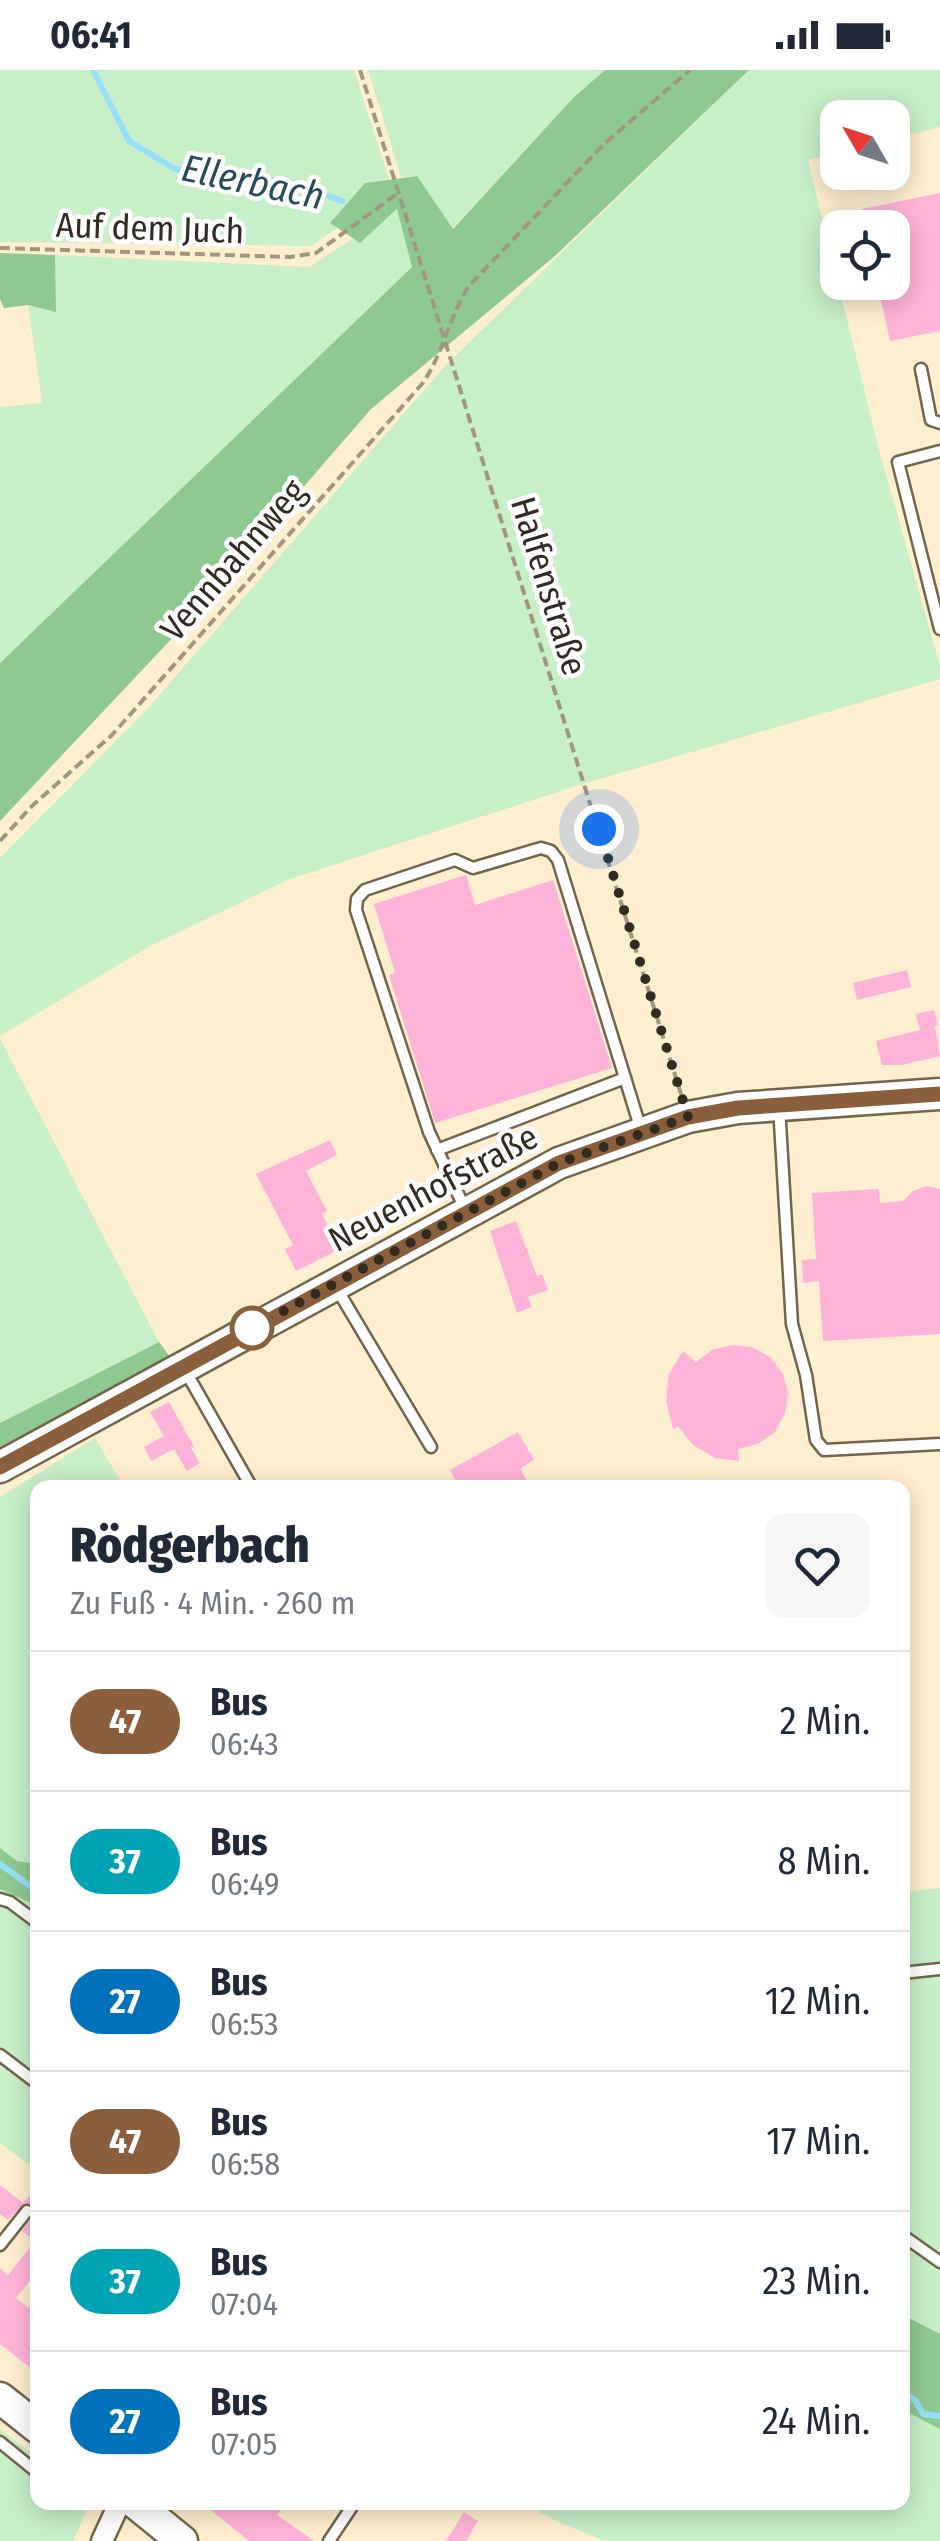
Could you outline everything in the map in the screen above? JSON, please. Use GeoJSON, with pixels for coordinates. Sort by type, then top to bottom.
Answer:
{"type":"FeatureCollection","features":[{"type":"Feature","properties":{"kind":"street","name":"Neuenhofstraße"},"geometry":{"type":"LineString","coordinates":[[0,1467],[559,1163],[688,1117],[738,1108],[940,1094]]}},
{"type":"Feature","properties":{"kind":"street"},"geometry":{"type":"LineString","coordinates":[[0,2398],[30,2422]]}},
{"type":"Feature","properties":{"kind":"street"},"geometry":{"type":"LineString","coordinates":[[102,2541],[116,2510]]}},
{"type":"Feature","properties":{"kind":"street"},"geometry":{"type":"LineString","coordinates":[[144,2510],[182,2541]]}},
{"type":"Feature","properties":{"kind":"lane"},"geometry":{"type":"LineString","coordinates":[[921,369],[931,420],[940,423]]}},
{"type":"Feature","properties":{"kind":"lane"},"geometry":{"type":"LineString","coordinates":[[940,451],[898,462],[940,629]]}},
{"type":"Feature","properties":{"kind":"lane"},"geometry":{"type":"LineString","coordinates":[[466,1212],[437,1150],[356,910],[357,899],[366,890],[455,860],[472,868],[541,848],[551,852],[558,860],[642,1132]]}},
{"type":"Feature","properties":{"kind":"lane"},"geometry":{"type":"LineString","coordinates":[[437,1150],[625,1078]]}},
{"type":"Feature","properties":{"kind":"lane"},"geometry":{"type":"LineString","coordinates":[[779,1105],[792,1324],[806,1375],[816,1440],[824,1450],[940,1444]]}},
{"type":"Feature","properties":{"kind":"lane"},"geometry":{"type":"LineString","coordinates":[[334,1284],[431,1447]]}},
{"type":"Feature","properties":{"kind":"lane"},"geometry":{"type":"LineString","coordinates":[[183,1366],[247,1480]]}},
{"type":"Feature","properties":{"kind":"lane"},"geometry":{"type":"LineString","coordinates":[[0,1900],[10,1902],[30,1917]]}},
{"type":"Feature","properties":{"kind":"lane"},"geometry":{"type":"LineString","coordinates":[[910,1972],[940,1969]]}},
{"type":"Feature","properties":{"kind":"lane"},"geometry":{"type":"LineString","coordinates":[[0,2055],[30,2078]]}},
{"type":"Feature","properties":{"kind":"lane"},"geometry":{"type":"LineString","coordinates":[[0,2245],[27,2210]]}},
{"type":"Feature","properties":{"kind":"lane"},"geometry":{"type":"LineString","coordinates":[[910,2241],[940,2262]]}},
{"type":"Feature","properties":{"kind":"lane"},"geometry":{"type":"LineString","coordinates":[[0,2442],[30,2466]]}},
{"type":"Feature","properties":{"kind":"lane"},"geometry":{"type":"LineString","coordinates":[[330,2541],[350,2510]]}},
{"type":"Feature","properties":{"kind":"path","name":"Halfenstraße"},"geometry":{"type":"LineString","coordinates":[[360,70],[688,1117]]}},
{"type":"Feature","properties":{"kind":"path","name":"Vennbahnweg"},"geometry":{"type":"LineString","coordinates":[[0,841],[33,805],[112,735],[422,384],[438,360],[455,308],[468,287],[604,144],[690,70]]}},
{"type":"Feature","properties":{"kind":"path","name":"Auf dem Juch"},"geometry":{"type":"LineString","coordinates":[[0,248],[290,257],[316,253],[398,193]]}},
{"type":"Feature","properties":{"kind":"green space"},"geometry":{"type":"Polygon","coordinates":[[[0,70],[354,70],[389,179],[365,183],[331,224],[337,228],[311,246],[0,242],[0,70]]]}},
{"type":"Feature","properties":{"kind":"green space"},"geometry":{"type":"Polygon","coordinates":[[[368,70],[605,70],[573,98],[452,229],[417,176],[401,177],[368,70]]]}},
{"type":"Feature","properties":{"kind":"green space"},"geometry":{"type":"Polygon","coordinates":[[[605,70],[749,70],[555,256],[371,409],[177,633],[0,821],[0,663],[412,267],[397,209],[360,243],[330,223],[365,183],[417,176],[453,229],[573,98],[605,70]]]}},
{"type":"Feature","properties":{"kind":"green space"},"geometry":{"type":"Polygon","coordinates":[[[749,70],[940,70],[940,127],[910,135],[910,100],[820,100],[820,157],[808,160],[820,210],[820,300],[842,300],[878,446],[940,666],[940,679],[576,786],[290,879],[150,946],[0,1036],[0,858],[148,708],[445,366],[749,70]]]}},
{"type":"Feature","properties":{"kind":"green space"},"geometry":{"type":"Polygon","coordinates":[[[398,209],[412,267],[0,663],[0,407],[42,403],[28,305],[56,311],[55,255],[309,267],[354,238],[361,242],[398,209]]]}},
{"type":"Feature","properties":{"kind":"green space"},"geometry":{"type":"Polygon","coordinates":[[[0,253],[55,255],[56,312],[28,305],[4,308],[0,299],[0,253]]]}},
{"type":"Feature","properties":{"kind":"green space"},"geometry":{"type":"Polygon","coordinates":[[[0,1039],[159,1342],[0,1423],[0,1039]]]}},
{"type":"Feature","properties":{"kind":"green space"},"geometry":{"type":"Polygon","coordinates":[[[159,1342],[170,1357],[0,1447],[0,1423],[159,1342]]]}},
{"type":"Feature","properties":{"kind":"green space"},"geometry":{"type":"Polygon","coordinates":[[[95,1438],[120,1480],[30,1480],[30,1863],[17,1861],[0,1848],[0,1497],[95,1438]]]}},
{"type":"Feature","properties":{"kind":"green space"},"geometry":{"type":"Polygon","coordinates":[[[0,1848],[17,1861],[30,1863],[30,1903],[0,1889],[0,1848]]]}},
{"type":"Feature","properties":{"kind":"green space"},"geometry":{"type":"Polygon","coordinates":[[[940,1888],[940,2334],[910,2319],[910,1891],[940,1888]]]}},
{"type":"Feature","properties":{"kind":"green space"},"geometry":{"type":"Polygon","coordinates":[[[0,1889],[30,1903],[30,2166],[0,2143],[0,1889]]]}},
{"type":"Feature","properties":{"kind":"green space"},"geometry":{"type":"Polygon","coordinates":[[[910,2319],[940,2334],[940,2429],[910,2414],[910,2319]]]}},
{"type":"Feature","properties":{"kind":"green space"},"geometry":{"type":"Polygon","coordinates":[[[910,2414],[940,2429],[940,2541],[605,2541],[537,2510],[910,2510],[910,2414]]]}},
{"type":"Feature","properties":{"kind":"green space"},"geometry":{"type":"Polygon","coordinates":[[[0,2429],[30,2452],[30,2510],[87,2510],[73,2541],[0,2541],[0,2429]]]}},
{"type":"Feature","properties":{"kind":"building"},"geometry":{"type":"Polygon","coordinates":[[[940,193],[940,331],[890,341],[881,300],[910,300],[910,210],[862,209],[940,193]]]}},
{"type":"Feature","properties":{"kind":"building"},"geometry":{"type":"Polygon","coordinates":[[[466,875],[475,905],[553,880],[612,1068],[435,1123],[389,975],[395,973],[374,904],[466,875]]]}},
{"type":"Feature","properties":{"kind":"building"},"geometry":{"type":"Polygon","coordinates":[[[907,970],[911,987],[857,1000],[853,983],[907,970]]]}},
{"type":"Feature","properties":{"kind":"building"},"geometry":{"type":"Polygon","coordinates":[[[934,1010],[938,1025],[923,1029],[935,1026],[940,1056],[882,1065],[876,1041],[920,1030],[916,1014],[934,1010]]]}},
{"type":"Feature","properties":{"kind":"building"},"geometry":{"type":"Polygon","coordinates":[[[330,1140],[337,1155],[306,1171],[327,1211],[322,1214],[340,1249],[296,1271],[285,1249],[293,1245],[256,1174],[330,1140]]]}},
{"type":"Feature","properties":{"kind":"building"},"geometry":{"type":"Polygon","coordinates":[[[926,1186],[940,1189],[940,1334],[823,1341],[819,1281],[803,1283],[802,1260],[816,1259],[812,1193],[879,1189],[880,1203],[903,1201],[926,1186]]]}},
{"type":"Feature","properties":{"kind":"building"},"geometry":{"type":"Polygon","coordinates":[[[516,1221],[537,1276],[542,1274],[548,1290],[528,1297],[532,1307],[517,1313],[490,1231],[516,1221]]]}},
{"type":"Feature","properties":{"kind":"building"},"geometry":{"type":"Polygon","coordinates":[[[732,1345],[752,1347],[770,1357],[783,1374],[788,1394],[785,1413],[775,1432],[758,1444],[738,1449],[739,1461],[715,1458],[693,1445],[678,1426],[673,1429],[666,1401],[669,1374],[683,1351],[696,1362],[712,1350],[732,1345]]]}},
{"type":"Feature","properties":{"kind":"building"},"geometry":{"type":"Polygon","coordinates":[[[169,1402],[200,1463],[187,1471],[174,1449],[151,1461],[144,1447],[164,1436],[150,1412],[169,1402]]]}},
{"type":"Feature","properties":{"kind":"building"},"geometry":{"type":"Polygon","coordinates":[[[518,1432],[534,1460],[520,1468],[527,1480],[456,1480],[450,1470],[518,1432]]]}},
{"type":"Feature","properties":{"kind":"building"},"geometry":{"type":"Polygon","coordinates":[[[0,2185],[23,2203],[30,2195],[30,2204],[25,2203],[8,2220],[0,2214],[0,2185]]]}},
{"type":"Feature","properties":{"kind":"building"},"geometry":{"type":"Polygon","coordinates":[[[30,2220],[30,2237],[22,2231],[30,2220]]]}},
{"type":"Feature","properties":{"kind":"building"},"geometry":{"type":"Polygon","coordinates":[[[30,2247],[30,2281],[16,2298],[30,2309],[30,2368],[0,2344],[0,2268],[8,2275],[30,2247]]]}},
{"type":"Feature","properties":{"kind":"building"},"geometry":{"type":"Polygon","coordinates":[[[211,2510],[281,2510],[277,2515],[314,2541],[249,2541],[211,2510]]]}},
{"type":"Feature","properties":{"kind":"building"},"geometry":{"type":"Polygon","coordinates":[[[464,2512],[478,2521],[466,2541],[446,2541],[464,2512]]]}},
{"type":"Feature","properties":{"kind":"waterway","name":"Ellerbach"},"geometry":{"type":"LineString","coordinates":[[93,70],[129,141],[175,169],[290,182],[342,201]]}},
{"type":"Feature","properties":{"kind":"waterway"},"geometry":{"type":"LineString","coordinates":[[0,1864],[30,1886]]}},
{"type":"Feature","properties":{"kind":"waterway"},"geometry":{"type":"LineString","coordinates":[[910,2397],[923,2414],[940,2416]]}},
{"type":"Feature","properties":{"kind":"bus line","name":"47"},"geometry":{"type":"LineString","coordinates":[[0,1467],[559,1163],[688,1117],[738,1108],[940,1094]]}},
{"type":"Feature","properties":{"kind":"route"},"geometry":{"type":"LineString","coordinates":[[252,1328],[559,1163],[688,1117],[599,829]]}}]}
